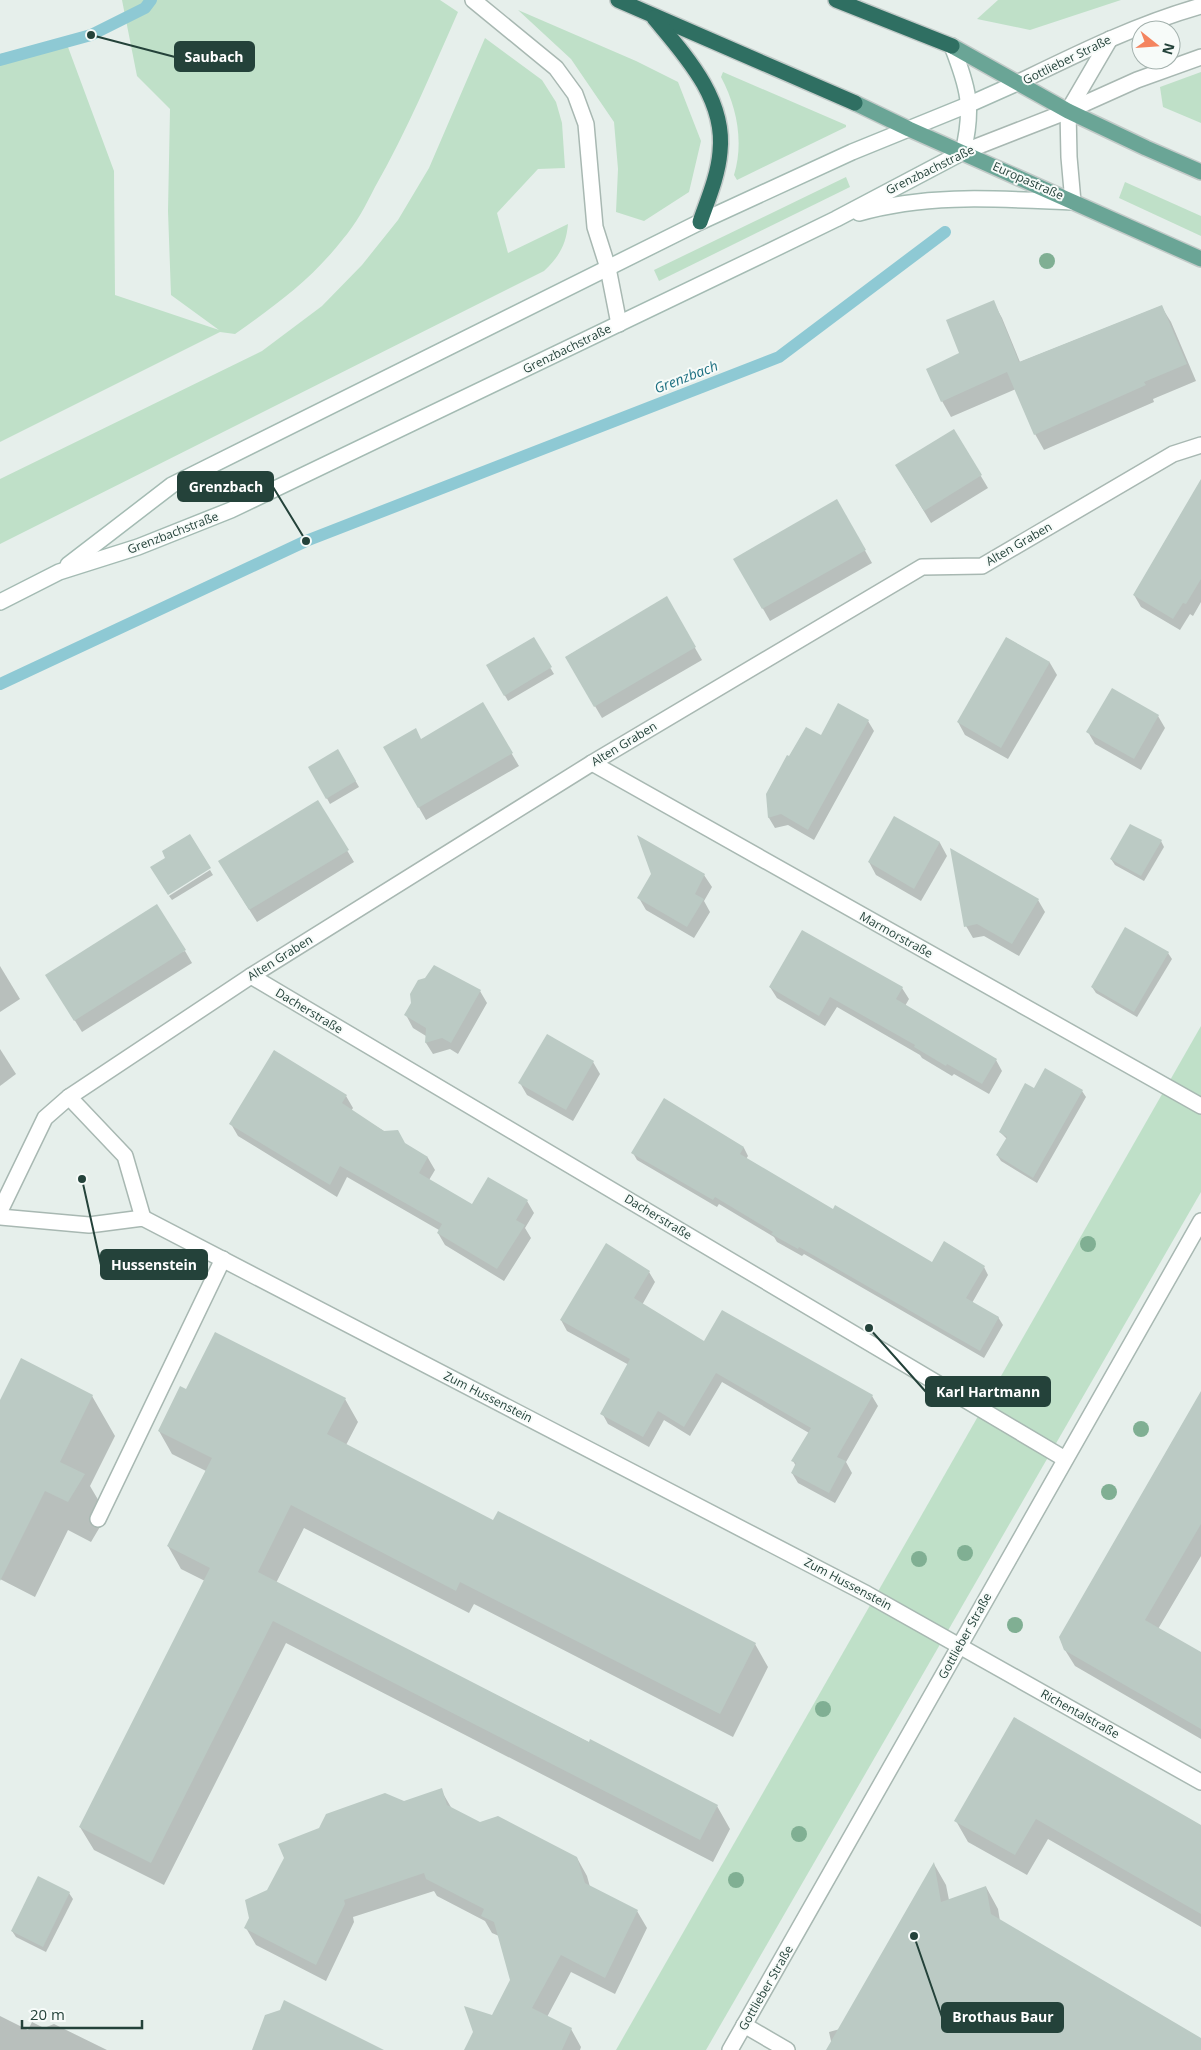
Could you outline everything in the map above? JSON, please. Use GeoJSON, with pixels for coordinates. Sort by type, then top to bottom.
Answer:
{"type":"FeatureCollection","features":[{"type":"Feature","properties":{"kind":"highway"},"geometry":{"type":"LineString","coordinates":[[618,0],[855,103]]}},
{"type":"Feature","properties":{"kind":"highway"},"geometry":{"type":"LineString","coordinates":[[836,0],[952,46]]}},
{"type":"Feature","properties":{"kind":"highway"},"geometry":{"type":"LineString","coordinates":[[652,15],[707,88],[720,128],[718,164],[700,222]]}},
{"type":"Feature","properties":{"kind":"main road"},"geometry":{"type":"LineString","coordinates":[[952,46],[1068,111],[1201,172]]}},
{"type":"Feature","properties":{"kind":"main road","name":"Europastraße"},"geometry":{"type":"LineString","coordinates":[[855,103],[909,129],[1201,259]]}},
{"type":"Feature","properties":{"kind":"street"},"geometry":{"type":"LineString","coordinates":[[473,0],[556,68],[575,94],[586,124],[595,227],[608,268],[619,324]]}},
{"type":"Feature","properties":{"kind":"street","name":"Gottlieber Straße"},"geometry":{"type":"LineString","coordinates":[[1018,83],[1110,39],[1180,12],[1201,6]]}},
{"type":"Feature","properties":{"kind":"street"},"geometry":{"type":"LineString","coordinates":[[836,219],[883,206],[937,199],[976,198],[1073,202],[1069,157],[1068,111],[1110,39]]}},
{"type":"Feature","properties":{"kind":"street"},"geometry":{"type":"LineString","coordinates":[[952,46],[964,77],[970,104],[969,129],[963,152]]}},
{"type":"Feature","properties":{"kind":"street"},"geometry":{"type":"LineString","coordinates":[[1068,111],[1137,80],[1201,57]]}},
{"type":"Feature","properties":{"kind":"street","name":"Grenzbachstraße"},"geometry":{"type":"LineString","coordinates":[[59,572],[172,485],[700,222],[852,152],[1018,83]]}},
{"type":"Feature","properties":{"kind":"street","name":"Grenzbachstraße"},"geometry":{"type":"LineString","coordinates":[[0,602],[59,572],[138,547],[231,510],[836,219],[963,152],[1068,111]]}},
{"type":"Feature","properties":{"kind":"street","name":"Alten Graben"},"geometry":{"type":"LineString","coordinates":[[0,1211],[45,1118],[69,1097],[251,976],[592,763],[922,567],[982,566],[1173,454],[1201,445]]}},
{"type":"Feature","properties":{"kind":"street","name":"Marmorstraße"},"geometry":{"type":"LineString","coordinates":[[592,763],[1201,1106]]}},
{"type":"Feature","properties":{"kind":"street","name":"Dacherstraße"},"geometry":{"type":"LineString","coordinates":[[251,976],[1065,1459]]}},
{"type":"Feature","properties":{"kind":"street"},"geometry":{"type":"LineString","coordinates":[[0,1217],[89,1225],[143,1218],[125,1156],[69,1097]]}},
{"type":"Feature","properties":{"kind":"street","name":"Zum Hussenstein"},"geometry":{"type":"LineString","coordinates":[[143,1218],[827,1573],[960,1646]]}},
{"type":"Feature","properties":{"kind":"street","name":"Gottlieber Straße"},"geometry":{"type":"LineString","coordinates":[[730,2050],[1201,1221]]}},
{"type":"Feature","properties":{"kind":"street"},"geometry":{"type":"LineString","coordinates":[[98,1519],[223,1260]]}},
{"type":"Feature","properties":{"kind":"street","name":"Richentalstraße"},"geometry":{"type":"LineString","coordinates":[[960,1646],[1201,1782]]}},
{"type":"Feature","properties":{"kind":"street"},"geometry":{"type":"LineString","coordinates":[[744,2025],[787,2050]]}},
{"type":"Feature","properties":{"kind":"green space"},"geometry":{"type":"Polygon","coordinates":[[[122,0],[440,0],[458,12],[429,79],[387,166],[348,233],[319,267],[279,302],[235,334],[220,332],[0,442],[0,54],[65,39],[114,171],[115,295],[219,330],[171,295],[168,211],[170,109],[137,76],[122,0]]]}},
{"type":"Feature","properties":{"kind":"green space"},"geometry":{"type":"Polygon","coordinates":[[[998,0],[1121,0],[1030,30],[977,19],[998,0]]]}},
{"type":"Feature","properties":{"kind":"green space"},"geometry":{"type":"Polygon","coordinates":[[[518,10],[636,61],[678,82],[701,141],[689,192],[644,221],[616,212],[618,169],[614,122],[571,59],[518,10]]]}},
{"type":"Feature","properties":{"kind":"green space"},"geometry":{"type":"Polygon","coordinates":[[[485,38],[542,80],[556,102],[562,123],[565,168],[538,169],[497,213],[508,253],[568,224],[566,238],[558,256],[549,266],[544,271],[0,544],[0,479],[262,351],[322,306],[362,265],[398,220],[429,168],[485,38]]]}},
{"type":"Feature","properties":{"kind":"green space"},"geometry":{"type":"Polygon","coordinates":[[[723,72],[846,125],[846,127],[737,180],[734,175],[738,150],[737,125],[727,88],[721,77],[723,72]]]}},
{"type":"Feature","properties":{"kind":"green space"},"geometry":{"type":"Polygon","coordinates":[[[1201,72],[1201,123],[1163,107],[1160,87],[1201,72]]]}},
{"type":"Feature","properties":{"kind":"green space"},"geometry":{"type":"Polygon","coordinates":[[[846,177],[850,187],[659,281],[654,270],[846,177]]]}},
{"type":"Feature","properties":{"kind":"green space"},"geometry":{"type":"Polygon","coordinates":[[[1125,182],[1201,216],[1201,236],[1119,198],[1125,182]]]}},
{"type":"Feature","properties":{"kind":"green space"},"geometry":{"type":"Polygon","coordinates":[[[1201,1026],[1201,1192],[706,2050],[616,2050],[1201,1026]]]}},
{"type":"Feature","properties":{"kind":"building"},"geometry":{"type":"Polygon","coordinates":[[[994,300],[1019,362],[1162,305],[1187,364],[1144,382],[1146,385],[1034,435],[1007,372],[941,402],[926,369],[959,353],[946,320],[994,300]]]}},
{"type":"Feature","properties":{"kind":"building"},"geometry":{"type":"Polygon","coordinates":[[[954,429],[982,475],[924,511],[895,465],[954,429]]]}},
{"type":"Feature","properties":{"kind":"building"},"geometry":{"type":"Polygon","coordinates":[[[1201,479],[1201,579],[1186,604],[1183,603],[1173,619],[1133,595],[1201,479]]]}},
{"type":"Feature","properties":{"kind":"building"},"geometry":{"type":"Polygon","coordinates":[[[837,499],[866,550],[762,609],[733,559],[837,499]]]}},
{"type":"Feature","properties":{"kind":"building"},"geometry":{"type":"Polygon","coordinates":[[[667,596],[696,647],[594,707],[565,657],[667,596]]]}},
{"type":"Feature","properties":{"kind":"building"},"geometry":{"type":"Polygon","coordinates":[[[534,637],[552,667],[504,696],[486,665],[534,637]]]}},
{"type":"Feature","properties":{"kind":"building"},"geometry":{"type":"Polygon","coordinates":[[[1006,637],[1050,662],[1001,748],[957,722],[1006,637]]]}},
{"type":"Feature","properties":{"kind":"building"},"geometry":{"type":"Polygon","coordinates":[[[1112,688],[1159,715],[1134,759],[1086,732],[1112,688]]]}},
{"type":"Feature","properties":{"kind":"building"},"geometry":{"type":"Polygon","coordinates":[[[483,702],[513,753],[418,808],[383,747],[416,728],[421,739],[483,702]]]}},
{"type":"Feature","properties":{"kind":"building"},"geometry":{"type":"Polygon","coordinates":[[[838,703],[869,720],[808,830],[781,814],[768,818],[766,794],[787,755],[789,756],[806,727],[821,735],[838,703]]]}},
{"type":"Feature","properties":{"kind":"building"},"geometry":{"type":"Polygon","coordinates":[[[338,749],[356,781],[326,799],[308,767],[338,749]]]}},
{"type":"Feature","properties":{"kind":"building"},"geometry":{"type":"Polygon","coordinates":[[[318,800],[349,850],[249,910],[218,861],[318,800]]]}},
{"type":"Feature","properties":{"kind":"building"},"geometry":{"type":"Polygon","coordinates":[[[894,816],[940,842],[914,889],[868,862],[894,816]]]}},
{"type":"Feature","properties":{"kind":"building"},"geometry":{"type":"Polygon","coordinates":[[[1130,824],[1162,840],[1141,876],[1110,859],[1130,824]]]}},
{"type":"Feature","properties":{"kind":"building"},"geometry":{"type":"Polygon","coordinates":[[[190,834],[211,868],[168,895],[150,867],[165,858],[162,851],[190,834]]]}},
{"type":"Feature","properties":{"kind":"building"},"geometry":{"type":"Polygon","coordinates":[[[637,835],[705,874],[695,894],[704,899],[687,927],[637,898],[651,874],[637,835]]]}},
{"type":"Feature","properties":{"kind":"building"},"geometry":{"type":"Polygon","coordinates":[[[950,848],[1039,899],[1012,944],[977,924],[964,927],[950,848]]]}},
{"type":"Feature","properties":{"kind":"building"},"geometry":{"type":"Polygon","coordinates":[[[157,904],[186,950],[74,1021],[45,975],[157,904]]]}},
{"type":"Feature","properties":{"kind":"building"},"geometry":{"type":"Polygon","coordinates":[[[1125,927],[1169,952],[1134,1012],[1091,987],[1125,927]]]}},
{"type":"Feature","properties":{"kind":"building"},"geometry":{"type":"Polygon","coordinates":[[[802,930],[903,987],[896,999],[997,1059],[982,1084],[947,1064],[946,1066],[914,1047],[915,1045],[830,997],[819,1016],[769,987],[802,930]]]}},
{"type":"Feature","properties":{"kind":"building"},"geometry":{"type":"Polygon","coordinates":[[[434,965],[481,990],[451,1043],[442,1038],[425,1043],[426,1028],[404,1015],[411,1003],[410,994],[418,980],[425,978],[434,965]]]}},
{"type":"Feature","properties":{"kind":"building"},"geometry":{"type":"Polygon","coordinates":[[[547,1034],[594,1061],[566,1110],[518,1083],[547,1034]]]}},
{"type":"Feature","properties":{"kind":"building"},"geometry":{"type":"Polygon","coordinates":[[[274,1050],[347,1095],[342,1103],[384,1131],[398,1130],[405,1143],[428,1157],[419,1173],[472,1204],[488,1177],[528,1200],[516,1220],[525,1225],[497,1269],[437,1233],[442,1224],[340,1166],[330,1185],[229,1124],[274,1050]]]}},
{"type":"Feature","properties":{"kind":"building"},"geometry":{"type":"Polygon","coordinates":[[[1045,1068],[1083,1090],[1033,1178],[996,1155],[1007,1137],[999,1132],[1025,1083],[1034,1088],[1045,1068]]]}},
{"type":"Feature","properties":{"kind":"building"},"geometry":{"type":"Polygon","coordinates":[[[664,1098],[744,1147],[740,1154],[833,1209],[835,1205],[932,1262],[944,1241],[985,1266],[966,1298],[999,1317],[980,1351],[799,1247],[798,1249],[771,1234],[773,1232],[715,1197],[713,1200],[631,1153],[664,1098]]]}},
{"type":"Feature","properties":{"kind":"building"},"geometry":{"type":"Polygon","coordinates":[[[606,1243],[650,1271],[634,1298],[704,1341],[722,1310],[873,1395],[837,1457],[846,1461],[829,1493],[791,1473],[796,1463],[791,1461],[811,1428],[716,1373],[684,1427],[658,1411],[643,1437],[600,1414],[630,1359],[560,1320],[606,1243]]]}},
{"type":"Feature","properties":{"kind":"building"},"geometry":{"type":"Polygon","coordinates":[[[215,1332],[346,1398],[327,1434],[493,1520],[498,1511],[756,1643],[720,1714],[460,1582],[456,1591],[291,1505],[258,1572],[589,1742],[590,1739],[718,1805],[700,1840],[273,1621],[151,1863],[79,1827],[210,1568],[167,1546],[212,1458],[158,1431],[180,1386],[186,1389],[215,1332]]]}},
{"type":"Feature","properties":{"kind":"building"},"geometry":{"type":"Polygon","coordinates":[[[21,1358],[93,1395],[60,1462],[85,1474],[68,1502],[45,1491],[0,1581],[0,1400],[21,1358]]]}},
{"type":"Feature","properties":{"kind":"building"},"geometry":{"type":"Polygon","coordinates":[[[1201,1391],[1201,1524],[1145,1620],[1201,1652],[1201,1729],[1064,1650],[1059,1637],[1201,1391]]]}},
{"type":"Feature","properties":{"kind":"building"},"geometry":{"type":"Polygon","coordinates":[[[1014,1717],[1201,1825],[1201,1914],[1036,1819],[1015,1855],[954,1821],[1014,1717]]]}},
{"type":"Feature","properties":{"kind":"building"},"geometry":{"type":"Polygon","coordinates":[[[442,1788],[447,1805],[480,1822],[498,1816],[577,1857],[585,1883],[638,1910],[605,1978],[561,1955],[532,2008],[572,2028],[562,2050],[464,2050],[473,2032],[464,2006],[492,2015],[510,1980],[494,1922],[481,1916],[484,1909],[426,1879],[424,1873],[344,1900],[345,1904],[316,1965],[244,1928],[249,1918],[245,1900],[267,1890],[284,1858],[278,1844],[319,1828],[326,1814],[385,1793],[404,1801],[442,1788]]]}},
{"type":"Feature","properties":{"kind":"building"},"geometry":{"type":"Polygon","coordinates":[[[934,1862],[941,1902],[986,1886],[991,1914],[1201,2038],[1201,2050],[826,2050],[934,1862]]]}},
{"type":"Feature","properties":{"kind":"building"},"geometry":{"type":"Polygon","coordinates":[[[38,1876],[70,1892],[43,1947],[11,1931],[38,1876]]]}},
{"type":"Feature","properties":{"kind":"building"},"geometry":{"type":"Polygon","coordinates":[[[284,2000],[384,2050],[252,2050],[265,2015],[280,2010],[284,2000]]]}},
{"type":"Feature","properties":{"kind":"waterway"},"geometry":{"type":"LineString","coordinates":[[0,60],[91,35],[145,8],[151,0]]}},
{"type":"Feature","properties":{"kind":"waterway","name":"Grenzbach"},"geometry":{"type":"LineString","coordinates":[[0,684],[306,541],[779,357],[945,232]]}},
{"type":"Feature","properties":{"kind":"place","name":"Saubach"},"geometry":{"type":"Point","coordinates":[91,35]}},
{"type":"Feature","properties":{"kind":"place","name":"Grenzbach"},"geometry":{"type":"Point","coordinates":[306,541]}},
{"type":"Feature","properties":{"kind":"place","name":"Hussenstein"},"geometry":{"type":"Point","coordinates":[82,1179]}},
{"type":"Feature","properties":{"kind":"place","name":"Karl Hartmann"},"geometry":{"type":"Point","coordinates":[869,1328]}},
{"type":"Feature","properties":{"kind":"place","name":"Brothaus Baur"},"geometry":{"type":"Point","coordinates":[914,1936]}}]}
